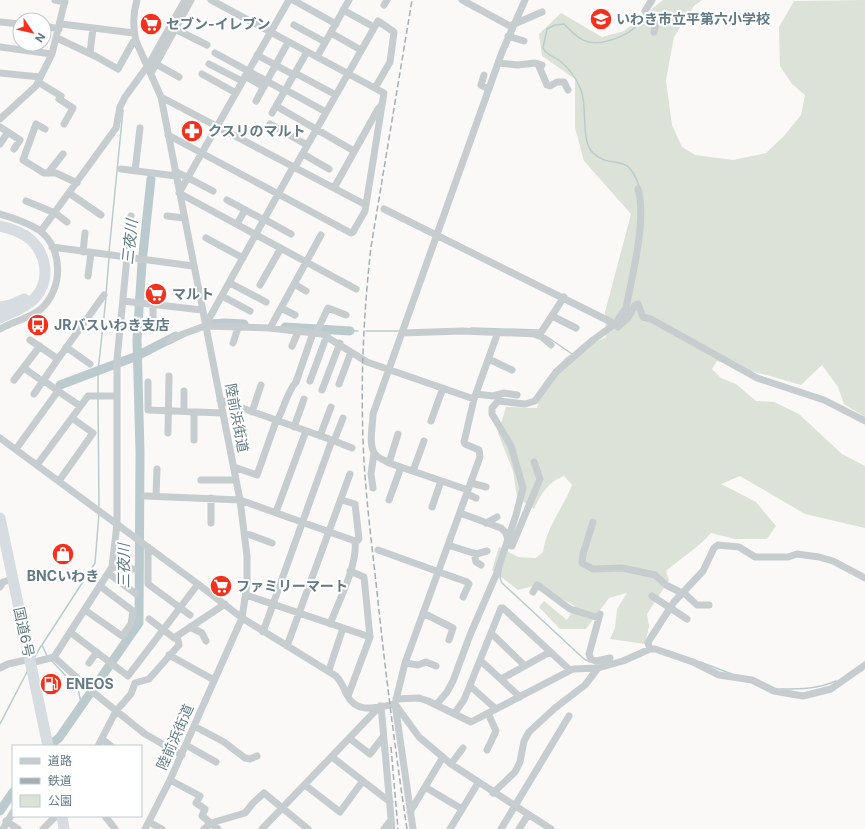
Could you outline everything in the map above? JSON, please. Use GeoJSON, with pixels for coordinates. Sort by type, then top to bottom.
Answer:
{"type":"FeatureCollection","features":[{"type":"Feature","properties":{"kind":"highway"},"geometry":{"type":"LineString","coordinates":[[0,226],[25,235],[33,241],[40,250],[45,268],[42,285],[35,298],[17,311],[0,318]]}},
{"type":"Feature","properties":{"kind":"highway"},"geometry":{"type":"LineString","coordinates":[[0,231],[12,235],[27,244],[35,253],[40,270],[36,284],[27,297],[19,302],[0,307]]}},
{"type":"Feature","properties":{"kind":"highway","name":"国道6号"},"geometry":{"type":"LineString","coordinates":[[0,518],[47,742]]}},
{"type":"Feature","properties":{"kind":"highway"},"geometry":{"type":"LineString","coordinates":[[62,817],[64,829]]}},
{"type":"Feature","properties":{"kind":"street"},"geometry":{"type":"LineString","coordinates":[[0,119],[39,80],[52,54],[65,1],[55,0]]}},
{"type":"Feature","properties":{"kind":"street","name":"陸前浜街道"},"geometry":{"type":"LineString","coordinates":[[137,0],[135,37],[161,97],[240,500],[247,556],[246,594],[242,618],[182,755],[147,826]]}},
{"type":"Feature","properties":{"kind":"street"},"geometry":{"type":"LineString","coordinates":[[151,73],[185,0]]}},
{"type":"Feature","properties":{"kind":"street"},"geometry":{"type":"LineString","coordinates":[[41,231],[116,128],[121,104],[191,0]]}},
{"type":"Feature","properties":{"kind":"street"},"geometry":{"type":"LineString","coordinates":[[168,135],[351,233],[365,211],[384,93],[347,76],[306,54],[211,0]]}},
{"type":"Feature","properties":{"kind":"street"},"geometry":{"type":"LineString","coordinates":[[289,0],[257,54],[189,178],[179,192],[356,290]]}},
{"type":"Feature","properties":{"kind":"street"},"geometry":{"type":"LineString","coordinates":[[293,0],[336,24]]}},
{"type":"Feature","properties":{"kind":"street"},"geometry":{"type":"LineString","coordinates":[[317,58],[349,0]]}},
{"type":"Feature","properties":{"kind":"street"},"geometry":{"type":"LineString","coordinates":[[462,0],[512,26]]}},
{"type":"Feature","properties":{"kind":"street"},"geometry":{"type":"LineString","coordinates":[[373,488],[371,474],[374,453],[372,444],[374,414],[388,369],[508,36],[526,0]]}},
{"type":"Feature","properties":{"kind":"street"},"geometry":{"type":"LineString","coordinates":[[652,0],[645,11],[656,23],[654,32]]}},
{"type":"Feature","properties":{"kind":"street"},"geometry":{"type":"LineString","coordinates":[[343,10],[374,27]]}},
{"type":"Feature","properties":{"kind":"street"},"geometry":{"type":"LineString","coordinates":[[512,26],[542,12]]}},
{"type":"Feature","properties":{"kind":"street"},"geometry":{"type":"LineString","coordinates":[[205,326],[278,194],[317,129],[378,21],[394,32],[390,62],[375,88]]}},
{"type":"Feature","properties":{"kind":"street"},"geometry":{"type":"LineString","coordinates":[[0,22],[12,23]]}},
{"type":"Feature","properties":{"kind":"street"},"geometry":{"type":"LineString","coordinates":[[294,25],[326,42]]}},
{"type":"Feature","properties":{"kind":"street"},"geometry":{"type":"LineString","coordinates":[[52,26],[93,28],[135,37],[118,69],[90,53],[57,38]]}},
{"type":"Feature","properties":{"kind":"street"},"geometry":{"type":"LineString","coordinates":[[173,26],[208,45]]}},
{"type":"Feature","properties":{"kind":"street"},"geometry":{"type":"LineString","coordinates":[[90,53],[93,28]]}},
{"type":"Feature","properties":{"kind":"street"},"geometry":{"type":"LineString","coordinates":[[331,33],[361,50]]}},
{"type":"Feature","properties":{"kind":"street"},"geometry":{"type":"LineString","coordinates":[[269,34],[286,46],[317,58],[347,76]]}},
{"type":"Feature","properties":{"kind":"street"},"geometry":{"type":"LineString","coordinates":[[508,36],[524,40]]}},
{"type":"Feature","properties":{"kind":"street"},"geometry":{"type":"LineString","coordinates":[[256,101],[286,46]]}},
{"type":"Feature","properties":{"kind":"street"},"geometry":{"type":"LineString","coordinates":[[0,47],[52,54]]}},
{"type":"Feature","properties":{"kind":"street"},"geometry":{"type":"LineString","coordinates":[[215,53],[245,76]]}},
{"type":"Feature","properties":{"kind":"street"},"geometry":{"type":"LineString","coordinates":[[257,54],[336,95]]}},
{"type":"Feature","properties":{"kind":"street"},"geometry":{"type":"LineString","coordinates":[[272,113],[306,54]]}},
{"type":"Feature","properties":{"kind":"street"},"geometry":{"type":"LineString","coordinates":[[499,63],[540,65],[547,85],[550,86],[558,82],[564,82],[568,90]]}},
{"type":"Feature","properties":{"kind":"street"},"geometry":{"type":"LineString","coordinates":[[156,64],[178,77]]}},
{"type":"Feature","properties":{"kind":"street"},"geometry":{"type":"LineString","coordinates":[[209,64],[286,90],[326,112]]}},
{"type":"Feature","properties":{"kind":"street"},"geometry":{"type":"LineString","coordinates":[[0,73],[39,80],[61,96],[59,99],[73,108],[64,124]]}},
{"type":"Feature","properties":{"kind":"street"},"geometry":{"type":"LineString","coordinates":[[202,74],[236,93]]}},
{"type":"Feature","properties":{"kind":"street"},"geometry":{"type":"LineString","coordinates":[[484,75],[481,85],[489,89]]}},
{"type":"Feature","properties":{"kind":"street"},"geometry":{"type":"LineString","coordinates":[[161,97],[366,205]]}},
{"type":"Feature","properties":{"kind":"street"},"geometry":{"type":"LineString","coordinates":[[334,188],[378,109],[382,105]]}},
{"type":"Feature","properties":{"kind":"street"},"geometry":{"type":"LineString","coordinates":[[276,106],[354,151]]}},
{"type":"Feature","properties":{"kind":"street"},"geometry":{"type":"LineString","coordinates":[[45,129],[36,124],[24,160],[44,173],[56,173],[77,183]]}},
{"type":"Feature","properties":{"kind":"street"},"geometry":{"type":"LineString","coordinates":[[270,124],[307,146]]}},
{"type":"Feature","properties":{"kind":"street"},"geometry":{"type":"LineString","coordinates":[[0,127],[20,140],[14,149]]}},
{"type":"Feature","properties":{"kind":"street"},"geometry":{"type":"LineString","coordinates":[[135,171],[140,128]]}},
{"type":"Feature","properties":{"kind":"street"},"geometry":{"type":"LineString","coordinates":[[0,144],[8,132]]}},
{"type":"Feature","properties":{"kind":"street"},"geometry":{"type":"LineString","coordinates":[[48,173],[63,154]]}},
{"type":"Feature","properties":{"kind":"street"},"geometry":{"type":"LineString","coordinates":[[302,154],[329,169]]}},
{"type":"Feature","properties":{"kind":"street"},"geometry":{"type":"LineString","coordinates":[[121,169],[176,174],[189,178],[213,191]]}},
{"type":"Feature","properties":{"kind":"street"},"geometry":{"type":"LineString","coordinates":[[436,705],[447,692],[453,681],[470,635],[496,576],[516,515],[523,484],[511,446],[492,414],[494,405],[497,401],[502,400],[525,404],[535,401],[556,372],[593,340],[615,324],[626,308],[630,282],[635,265],[641,204],[638,189]]}},
{"type":"Feature","properties":{"kind":"street"},"geometry":{"type":"LineString","coordinates":[[69,193],[101,215]]}},
{"type":"Feature","properties":{"kind":"street"},"geometry":{"type":"LineString","coordinates":[[227,200],[291,234]]}},
{"type":"Feature","properties":{"kind":"street"},"geometry":{"type":"LineString","coordinates":[[26,201],[55,213],[67,222]]}},
{"type":"Feature","properties":{"kind":"street"},"geometry":{"type":"LineString","coordinates":[[384,209],[564,298],[615,324],[618,327],[622,325],[638,304],[644,317],[651,319],[757,378],[824,400],[865,421]]}},
{"type":"Feature","properties":{"kind":"street"},"geometry":{"type":"LineString","coordinates":[[236,224],[245,210]]}},
{"type":"Feature","properties":{"kind":"street"},"geometry":{"type":"LineString","coordinates":[[0,214],[27,222],[41,231],[52,247],[56,257],[57,273],[56,285],[49,299],[35,314],[0,329]]}},
{"type":"Feature","properties":{"kind":"street"},"geometry":{"type":"LineString","coordinates":[[0,668],[8,664],[51,658],[85,610],[112,566],[117,524],[117,360],[131,216]]}},
{"type":"Feature","properties":{"kind":"street"},"geometry":{"type":"LineString","coordinates":[[166,216],[184,218]]}},
{"type":"Feature","properties":{"kind":"street"},"geometry":{"type":"LineString","coordinates":[[83,252],[85,233]]}},
{"type":"Feature","properties":{"kind":"street"},"geometry":{"type":"LineString","coordinates":[[270,328],[321,235]]}},
{"type":"Feature","properties":{"kind":"street"},"geometry":{"type":"LineString","coordinates":[[206,238],[242,258]]}},
{"type":"Feature","properties":{"kind":"street"},"geometry":{"type":"LineString","coordinates":[[52,247],[109,256],[193,266]]}},
{"type":"Feature","properties":{"kind":"street"},"geometry":{"type":"LineString","coordinates":[[260,285],[281,248]]}},
{"type":"Feature","properties":{"kind":"street"},"geometry":{"type":"LineString","coordinates":[[88,276],[91,253]]}},
{"type":"Feature","properties":{"kind":"street"},"geometry":{"type":"LineString","coordinates":[[230,283],[266,302]]}},
{"type":"Feature","properties":{"kind":"street"},"geometry":{"type":"LineString","coordinates":[[294,284],[306,291]]}},
{"type":"Feature","properties":{"kind":"street"},"geometry":{"type":"LineString","coordinates":[[34,394],[104,295]]}},
{"type":"Feature","properties":{"kind":"street"},"geometry":{"type":"LineString","coordinates":[[222,296],[250,311]]}},
{"type":"Feature","properties":{"kind":"street"},"geometry":{"type":"LineString","coordinates":[[533,334],[542,331],[564,298]]}},
{"type":"Feature","properties":{"kind":"street"},"geometry":{"type":"LineString","coordinates":[[122,301],[202,310]]}},
{"type":"Feature","properties":{"kind":"street"},"geometry":{"type":"LineString","coordinates":[[153,305],[153,329]]}},
{"type":"Feature","properties":{"kind":"street"},"geometry":{"type":"LineString","coordinates":[[281,308],[295,315]]}},
{"type":"Feature","properties":{"kind":"street"},"geometry":{"type":"LineString","coordinates":[[234,468],[257,475],[291,387],[296,382],[314,333],[328,308],[346,315]]}},
{"type":"Feature","properties":{"kind":"street"},"geometry":{"type":"LineString","coordinates":[[552,316],[576,328]]}},
{"type":"Feature","properties":{"kind":"street"},"geometry":{"type":"LineString","coordinates":[[168,341],[205,326],[270,328],[327,335],[367,362],[442,388],[475,397],[493,396],[504,393],[517,396]]}},
{"type":"Feature","properties":{"kind":"street"},"geometry":{"type":"LineString","coordinates":[[233,343],[238,328]]}},
{"type":"Feature","properties":{"kind":"street"},"geometry":{"type":"LineString","coordinates":[[402,331],[462,331],[533,334],[552,342],[542,331]]}},
{"type":"Feature","properties":{"kind":"street"},"geometry":{"type":"LineString","coordinates":[[292,346],[298,332]]}},
{"type":"Feature","properties":{"kind":"street"},"geometry":{"type":"LineString","coordinates":[[413,829],[395,701],[405,663],[480,456],[479,450],[465,444],[464,442],[475,397],[498,332]]}},
{"type":"Feature","properties":{"kind":"street"},"geometry":{"type":"LineString","coordinates":[[310,381],[327,335]]}},
{"type":"Feature","properties":{"kind":"street"},"geometry":{"type":"LineString","coordinates":[[30,340],[58,359]]}},
{"type":"Feature","properties":{"kind":"street"},"geometry":{"type":"LineString","coordinates":[[322,390],[340,344]]}},
{"type":"Feature","properties":{"kind":"street"},"geometry":{"type":"LineString","coordinates":[[14,380],[40,346]]}},
{"type":"Feature","properties":{"kind":"street"},"geometry":{"type":"LineString","coordinates":[[66,347],[90,364]]}},
{"type":"Feature","properties":{"kind":"street"},"geometry":{"type":"LineString","coordinates":[[339,384],[351,352]]}},
{"type":"Feature","properties":{"kind":"street"},"geometry":{"type":"LineString","coordinates":[[488,360],[512,370]]}},
{"type":"Feature","properties":{"kind":"street"},"geometry":{"type":"LineString","coordinates":[[24,368],[80,406]]}},
{"type":"Feature","properties":{"kind":"street"},"geometry":{"type":"LineString","coordinates":[[168,433],[169,376]]}},
{"type":"Feature","properties":{"kind":"street"},"geometry":{"type":"LineString","coordinates":[[148,382],[148,410],[222,413]]}},
{"type":"Feature","properties":{"kind":"street"},"geometry":{"type":"LineString","coordinates":[[252,412],[261,385]]}},
{"type":"Feature","properties":{"kind":"street"},"geometry":{"type":"LineString","coordinates":[[431,421],[442,388]]}},
{"type":"Feature","properties":{"kind":"street"},"geometry":{"type":"LineString","coordinates":[[16,449],[58,390]]}},
{"type":"Feature","properties":{"kind":"street"},"geometry":{"type":"LineString","coordinates":[[184,391],[184,411]]}},
{"type":"Feature","properties":{"kind":"street"},"geometry":{"type":"LineString","coordinates":[[37,465],[88,396],[116,396]]}},
{"type":"Feature","properties":{"kind":"street"},"geometry":{"type":"LineString","coordinates":[[294,427],[304,399]]}},
{"type":"Feature","properties":{"kind":"street"},"geometry":{"type":"LineString","coordinates":[[220,400],[352,448]]}},
{"type":"Feature","properties":{"kind":"street"},"geometry":{"type":"LineString","coordinates":[[320,436],[331,407]]}},
{"type":"Feature","properties":{"kind":"street"},"geometry":{"type":"LineString","coordinates":[[194,412],[194,440]]}},
{"type":"Feature","properties":{"kind":"street"},"geometry":{"type":"LineString","coordinates":[[59,481],[93,433],[72,418]]}},
{"type":"Feature","properties":{"kind":"street"},"geometry":{"type":"LineString","coordinates":[[263,632],[302,521],[343,418]]}},
{"type":"Feature","properties":{"kind":"street"},"geometry":{"type":"LineString","coordinates":[[276,512],[306,431]]}},
{"type":"Feature","properties":{"kind":"street"},"geometry":{"type":"LineString","coordinates":[[389,463],[398,434]]}},
{"type":"Feature","properties":{"kind":"street"},"geometry":{"type":"LineString","coordinates":[[0,438],[242,618],[263,632],[329,670],[341,681],[348,696],[358,707],[371,708],[395,701],[420,698],[471,722],[570,670],[594,668],[623,661],[650,647],[692,662],[719,675],[752,680],[774,691],[803,696],[831,689],[865,665]]}},
{"type":"Feature","properties":{"kind":"street"},"geometry":{"type":"LineString","coordinates":[[413,471],[424,441]]}},
{"type":"Feature","properties":{"kind":"street"},"geometry":{"type":"LineString","coordinates":[[374,453],[389,463],[441,481],[468,489],[486,487]]}},
{"type":"Feature","properties":{"kind":"street"},"geometry":{"type":"LineString","coordinates":[[460,513],[504,531],[507,542],[512,546],[540,479],[534,462]]}},
{"type":"Feature","properties":{"kind":"street"},"geometry":{"type":"LineString","coordinates":[[389,500],[401,467]]}},
{"type":"Feature","properties":{"kind":"street"},"geometry":{"type":"LineString","coordinates":[[156,496],[157,468]]}},
{"type":"Feature","properties":{"kind":"street"},"geometry":{"type":"LineString","coordinates":[[287,646],[350,474]]}},
{"type":"Feature","properties":{"kind":"street"},"geometry":{"type":"LineString","coordinates":[[201,480],[235,480]]}},
{"type":"Feature","properties":{"kind":"street"},"geometry":{"type":"LineString","coordinates":[[432,507],[441,481]]}},
{"type":"Feature","properties":{"kind":"street"},"geometry":{"type":"LineString","coordinates":[[468,489],[476,498]]}},
{"type":"Feature","properties":{"kind":"street"},"geometry":{"type":"LineString","coordinates":[[146,496],[240,500],[355,540],[356,549],[350,571],[330,624]]}},
{"type":"Feature","properties":{"kind":"street"},"geometry":{"type":"LineString","coordinates":[[211,523],[212,498]]}},
{"type":"Feature","properties":{"kind":"street"},"geometry":{"type":"LineString","coordinates":[[345,501],[355,504],[359,539],[355,543]]}},
{"type":"Feature","properties":{"kind":"street"},"geometry":{"type":"LineString","coordinates":[[486,523],[497,518]]}},
{"type":"Feature","properties":{"kind":"street"},"geometry":{"type":"LineString","coordinates":[[593,522],[582,554],[582,563],[593,569],[622,568],[655,575],[666,585],[682,593],[694,604],[700,606],[709,605]]}},
{"type":"Feature","properties":{"kind":"street"},"geometry":{"type":"LineString","coordinates":[[245,533],[272,543]]}},
{"type":"Feature","properties":{"kind":"street"},"geometry":{"type":"LineString","coordinates":[[448,545],[474,553],[487,551]]}},
{"type":"Feature","properties":{"kind":"street"},"geometry":{"type":"LineString","coordinates":[[650,647],[650,639],[670,608],[699,575],[714,548],[718,545],[739,547],[754,557],[788,557],[797,554],[819,557],[833,561],[865,578]]}},
{"type":"Feature","properties":{"kind":"street"},"geometry":{"type":"LineString","coordinates":[[148,547],[148,584],[190,615]]}},
{"type":"Feature","properties":{"kind":"street"},"geometry":{"type":"LineString","coordinates":[[378,550],[467,582],[469,584],[463,597]]}},
{"type":"Feature","properties":{"kind":"street"},"geometry":{"type":"LineString","coordinates":[[474,553],[476,562],[481,564]]}},
{"type":"Feature","properties":{"kind":"street"},"geometry":{"type":"LineString","coordinates":[[112,566],[133,569]]}},
{"type":"Feature","properties":{"kind":"street"},"geometry":{"type":"LineString","coordinates":[[348,696],[370,637],[364,577],[350,571]]}},
{"type":"Feature","properties":{"kind":"street"},"geometry":{"type":"LineString","coordinates":[[108,573],[136,594]]}},
{"type":"Feature","properties":{"kind":"street"},"geometry":{"type":"LineString","coordinates":[[0,588],[4,582],[13,580]]}},
{"type":"Feature","properties":{"kind":"street"},"geometry":{"type":"LineString","coordinates":[[70,632],[128,676],[198,584]]}},
{"type":"Feature","properties":{"kind":"street"},"geometry":{"type":"LineString","coordinates":[[494,793],[515,772],[520,762],[524,740],[529,732],[555,708],[585,685],[594,668],[593,660],[589,654],[589,649],[600,616],[570,609],[537,585],[533,592]]}},
{"type":"Feature","properties":{"kind":"street"},"geometry":{"type":"LineString","coordinates":[[85,610],[122,636],[131,624],[132,610],[100,586]]}},
{"type":"Feature","properties":{"kind":"street"},"geometry":{"type":"LineString","coordinates":[[246,594],[273,605],[370,637]]}},
{"type":"Feature","properties":{"kind":"street"},"geometry":{"type":"LineString","coordinates":[[652,596],[687,619]]}},
{"type":"Feature","properties":{"kind":"street"},"geometry":{"type":"LineString","coordinates":[[99,745],[116,711],[131,694],[135,683],[149,679],[179,645],[177,636],[224,604]]}},
{"type":"Feature","properties":{"kind":"street"},"geometry":{"type":"LineString","coordinates":[[454,714],[464,700],[492,634],[501,608],[503,608],[570,670]]}},
{"type":"Feature","properties":{"kind":"street"},"geometry":{"type":"LineString","coordinates":[[423,613],[453,628],[449,640]]}},
{"type":"Feature","properties":{"kind":"street"},"geometry":{"type":"LineString","coordinates":[[149,619],[174,638]]}},
{"type":"Feature","properties":{"kind":"street"},"geometry":{"type":"LineString","coordinates":[[190,627],[202,634],[206,641]]}},
{"type":"Feature","properties":{"kind":"street"},"geometry":{"type":"LineString","coordinates":[[329,670],[343,628]]}},
{"type":"Feature","properties":{"kind":"street"},"geometry":{"type":"LineString","coordinates":[[492,634],[524,665]]}},
{"type":"Feature","properties":{"kind":"street"},"geometry":{"type":"LineString","coordinates":[[89,663],[97,652]]}},
{"type":"Feature","properties":{"kind":"street"},"geometry":{"type":"LineString","coordinates":[[501,679],[550,652]]}},
{"type":"Feature","properties":{"kind":"street"},"geometry":{"type":"LineString","coordinates":[[169,655],[214,680]]}},
{"type":"Feature","properties":{"kind":"street"},"geometry":{"type":"LineString","coordinates":[[51,658],[145,734],[182,755]]}},
{"type":"Feature","properties":{"kind":"street"},"geometry":{"type":"LineString","coordinates":[[593,660],[601,661],[610,658]]}},
{"type":"Feature","properties":{"kind":"street"},"geometry":{"type":"LineString","coordinates":[[480,661],[520,697]]}},
{"type":"Feature","properties":{"kind":"street"},"geometry":{"type":"LineString","coordinates":[[405,663],[418,665],[426,662],[436,666]]}},
{"type":"Feature","properties":{"kind":"street"},"geometry":{"type":"LineString","coordinates":[[470,686],[496,709]]}},
{"type":"Feature","properties":{"kind":"street"},"geometry":{"type":"LineString","coordinates":[[395,701],[419,737],[443,758],[478,783],[528,815],[538,826],[551,829]]}},
{"type":"Feature","properties":{"kind":"street"},"geometry":{"type":"LineString","coordinates":[[380,706],[392,829]]}},
{"type":"Feature","properties":{"kind":"street"},"geometry":{"type":"LineString","coordinates":[[263,829],[380,706]]}},
{"type":"Feature","properties":{"kind":"street"},"geometry":{"type":"LineString","coordinates":[[488,713],[496,731],[488,750]]}},
{"type":"Feature","properties":{"kind":"street"},"geometry":{"type":"LineString","coordinates":[[501,829],[569,716]]}},
{"type":"Feature","properties":{"kind":"street"},"geometry":{"type":"LineString","coordinates":[[194,726],[224,742],[245,758],[250,759],[257,756]]}},
{"type":"Feature","properties":{"kind":"street"},"geometry":{"type":"LineString","coordinates":[[349,738],[370,754],[383,737]]}},
{"type":"Feature","properties":{"kind":"street"},"geometry":{"type":"LineString","coordinates":[[102,739],[110,745]]}},
{"type":"Feature","properties":{"kind":"street"},"geometry":{"type":"LineString","coordinates":[[186,745],[216,762]]}},
{"type":"Feature","properties":{"kind":"street"},"geometry":{"type":"LineString","coordinates":[[451,764],[463,748]]}},
{"type":"Feature","properties":{"kind":"street"},"geometry":{"type":"LineString","coordinates":[[332,757],[362,782],[390,802]]}},
{"type":"Feature","properties":{"kind":"street"},"geometry":{"type":"LineString","coordinates":[[410,812],[443,758]]}},
{"type":"Feature","properties":{"kind":"street"},"geometry":{"type":"LineString","coordinates":[[170,780],[200,796],[196,803],[205,809],[202,816],[218,829]]}},
{"type":"Feature","properties":{"kind":"street"},"geometry":{"type":"LineString","coordinates":[[304,785],[340,812],[362,782]]}},
{"type":"Feature","properties":{"kind":"street"},"geometry":{"type":"LineString","coordinates":[[450,829],[478,783]]}},
{"type":"Feature","properties":{"kind":"street"},"geometry":{"type":"LineString","coordinates":[[425,787],[462,809]]}},
{"type":"Feature","properties":{"kind":"street"},"geometry":{"type":"LineString","coordinates":[[204,829],[211,823],[246,813],[253,803],[264,793],[308,829]]}},
{"type":"Feature","properties":{"kind":"street"},"geometry":{"type":"LineString","coordinates":[[3,829],[12,814]]}},
{"type":"Feature","properties":{"kind":"street"},"geometry":{"type":"LineString","coordinates":[[519,829],[528,815]]}},
{"type":"Feature","properties":{"kind":"street"},"geometry":{"type":"LineString","coordinates":[[43,829],[55,817]]}},
{"type":"Feature","properties":{"kind":"street"},"geometry":{"type":"LineString","coordinates":[[106,817],[114,829]]}},
{"type":"Feature","properties":{"kind":"street"},"geometry":{"type":"LineString","coordinates":[[384,829],[391,820]]}},
{"type":"Feature","properties":{"kind":"street"},"geometry":{"type":"LineString","coordinates":[[7,822],[18,829]]}},
{"type":"Feature","properties":{"kind":"street"},"geometry":{"type":"LineString","coordinates":[[147,826],[162,829]]}},
{"type":"Feature","properties":{"kind":"green space"},"geometry":{"type":"Polygon","coordinates":[[[663,0],[702,0],[694,6],[674,37],[666,80],[672,125],[682,147],[695,155],[733,160],[766,153],[784,136],[801,115],[805,95],[792,84],[780,66],[779,27],[794,1],[865,0],[865,417],[844,404],[838,387],[822,365],[801,385],[717,361],[712,369],[721,378],[736,384],[756,401],[774,402],[799,414],[842,454],[865,466],[865,528],[805,514],[740,476],[721,484],[756,502],[776,526],[767,539],[735,539],[711,533],[666,571],[669,580],[647,614],[649,626],[645,644],[610,639],[615,628],[617,609],[627,593],[609,598],[586,629],[560,629],[539,607],[544,601],[567,620],[575,606],[537,585],[518,590],[492,570],[499,547],[518,557],[536,558],[543,552],[551,526],[572,485],[564,476],[553,482],[543,493],[534,509],[517,497],[513,471],[498,433],[506,407],[537,408],[544,382],[566,357],[606,337],[605,312],[631,214],[584,161],[575,128],[575,79],[542,56],[539,34],[561,13],[602,37],[624,31],[663,0]]]}},
{"type":"Feature","properties":{"kind":"waterway"},"geometry":{"type":"LineString","coordinates":[[639,186],[630,168],[624,164],[607,161],[593,153],[589,147],[585,132],[584,106],[581,90],[567,67],[558,59],[546,52],[543,48],[547,29],[555,25],[564,24],[575,35],[594,43],[612,40],[629,32],[636,26],[645,14]]}},
{"type":"Feature","properties":{"kind":"waterway"},"geometry":{"type":"LineString","coordinates":[[109,252],[123,110]]}},
{"type":"Feature","properties":{"kind":"waterway","name":"三夜川"},"geometry":{"type":"LineString","coordinates":[[50,745],[59,738],[139,623],[140,452],[137,340],[142,263],[151,179]]}},
{"type":"Feature","properties":{"kind":"waterway"},"geometry":{"type":"LineString","coordinates":[[106,294],[109,258]]}},
{"type":"Feature","properties":{"kind":"waterway"},"geometry":{"type":"LineString","coordinates":[[98,393],[98,371],[106,298]]}},
{"type":"Feature","properties":{"kind":"waterway","name":"三夜川"},"geometry":{"type":"LineString","coordinates":[[211,324],[244,324]]}},
{"type":"Feature","properties":{"kind":"waterway","name":"三夜川"},"geometry":{"type":"LineString","coordinates":[[285,327],[350,331]]}},
{"type":"Feature","properties":{"kind":"waterway"},"geometry":{"type":"LineString","coordinates":[[471,328],[538,330]]}},
{"type":"Feature","properties":{"kind":"waterway"},"geometry":{"type":"LineString","coordinates":[[350,331],[358,331]]}},
{"type":"Feature","properties":{"kind":"waterway"},"geometry":{"type":"LineString","coordinates":[[366,331],[400,331]]}},
{"type":"Feature","properties":{"kind":"waterway","name":"三夜川"},"geometry":{"type":"LineString","coordinates":[[60,385],[137,356],[176,336]]}},
{"type":"Feature","properties":{"kind":"waterway"},"geometry":{"type":"LineString","coordinates":[[546,336],[572,354]]}},
{"type":"Feature","properties":{"kind":"waterway"},"geometry":{"type":"LineString","coordinates":[[98,399],[99,507]]}},
{"type":"Feature","properties":{"kind":"waterway"},"geometry":{"type":"LineString","coordinates":[[47,656],[42,645],[95,563],[99,513]]}},
{"type":"Feature","properties":{"kind":"waterway"},"geometry":{"type":"LineString","coordinates":[[501,570],[500,578],[502,583],[584,659],[590,662]]}},
{"type":"Feature","properties":{"kind":"waterway"},"geometry":{"type":"LineString","coordinates":[[34,658],[41,646]]}},
{"type":"Feature","properties":{"kind":"waterway"},"geometry":{"type":"LineString","coordinates":[[51,660],[78,689],[81,703]]}},
{"type":"Feature","properties":{"kind":"waterway"},"geometry":{"type":"LineString","coordinates":[[700,662],[732,674]]}},
{"type":"Feature","properties":{"kind":"waterway"},"geometry":{"type":"LineString","coordinates":[[0,724],[28,670]]}},
{"type":"Feature","properties":{"kind":"waterway"},"geometry":{"type":"LineString","coordinates":[[781,689],[809,688],[822,686],[836,681]]}},
{"type":"Feature","properties":{"kind":"waterway","name":"三夜川"},"geometry":{"type":"LineString","coordinates":[[0,811],[12,793]]}},
{"type":"Feature","properties":{"kind":"railway"},"geometry":{"type":"LineString","coordinates":[[407,829],[388,693],[369,517],[364,461],[362,380],[364,327],[371,247],[412,0]]}},
{"type":"Feature","properties":{"kind":"railway"},"geometry":{"type":"LineString","coordinates":[[391,747],[398,829]]}},
{"type":"Feature","properties":{"kind":"place","name":"いわき市立平第六小学校"},"geometry":{"type":"Point","coordinates":[601,19]}},
{"type":"Feature","properties":{"kind":"place","name":"セブン-イレブン"},"geometry":{"type":"Point","coordinates":[151,24]}},
{"type":"Feature","properties":{"kind":"place","name":"クスリのマルト"},"geometry":{"type":"Point","coordinates":[192,131]}},
{"type":"Feature","properties":{"kind":"place","name":"マルト"},"geometry":{"type":"Point","coordinates":[156,294]}},
{"type":"Feature","properties":{"kind":"place","name":"JRバスいわき支店"},"geometry":{"type":"Point","coordinates":[38,325]}},
{"type":"Feature","properties":{"kind":"place","name":"BNCいわき"},"geometry":{"type":"Point","coordinates":[63,554]}},
{"type":"Feature","properties":{"kind":"place","name":"ファミリーマート"},"geometry":{"type":"Point","coordinates":[221,586]}},
{"type":"Feature","properties":{"kind":"place","name":"ENEOS"},"geometry":{"type":"Point","coordinates":[51,684]}}]}
